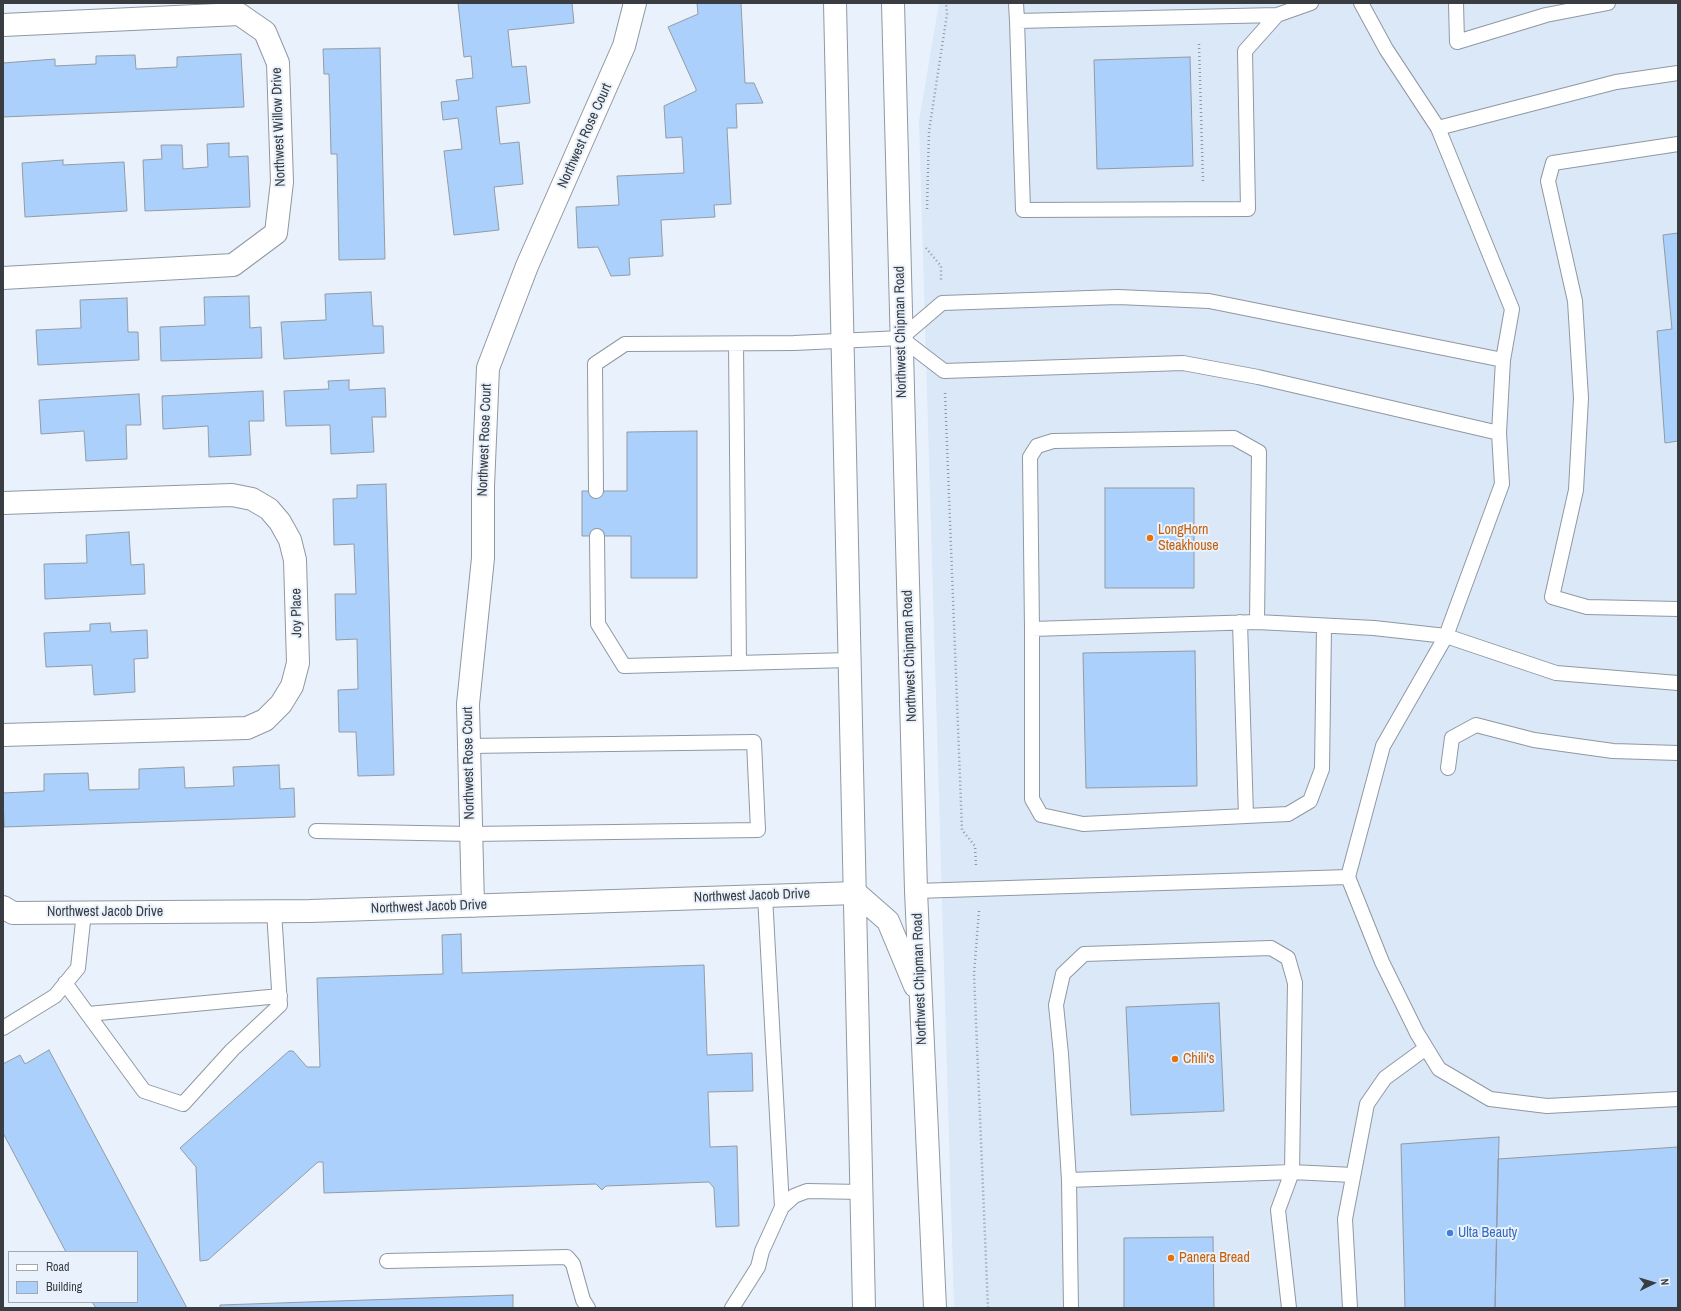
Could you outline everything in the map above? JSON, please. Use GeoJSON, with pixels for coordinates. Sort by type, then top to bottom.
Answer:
{"type":"FeatureCollection","features":[{"type":"Feature","properties":{"kind":"street","name":"Northwest Rose Court"},"geometry":{"type":"LineString","coordinates":[[473,906],[468,704],[483,558],[483,486],[488,368],[526,266],[624,46],[635,3]]}},
{"type":"Feature","properties":{"kind":"street"},"geometry":{"type":"LineString","coordinates":[[835,3],[856,893],[864,1308]]}},
{"type":"Feature","properties":{"kind":"street","name":"Northwest Chipman Road"},"geometry":{"type":"LineString","coordinates":[[893,3],[916,891],[934,1308]]}},
{"type":"Feature","properties":{"kind":"street","name":"Northwest Willow Drive"},"geometry":{"type":"LineString","coordinates":[[3,25],[239,14],[265,32],[278,63],[282,182],[276,233],[233,265],[3,278]]}},
{"type":"Feature","properties":{"kind":"street","name":"Joy Place"},"geometry":{"type":"LineString","coordinates":[[3,503],[232,495],[252,499],[269,509],[280,522],[290,540],[295,560],[298,663],[292,686],[281,704],[265,720],[247,728],[3,735]]}},
{"type":"Feature","properties":{"kind":"street"},"geometry":{"type":"LineString","coordinates":[[856,893],[888,922],[920,1000]]}},
{"type":"Feature","properties":{"kind":"street","name":"Northwest Jacob Drive"},"geometry":{"type":"LineString","coordinates":[[3,907],[13,913],[274,911],[856,893]]}},
{"type":"Feature","properties":{"kind":"lane"},"geometry":{"type":"LineString","coordinates":[[1016,3],[1023,210],[1248,209],[1245,51],[1275,9]]}},
{"type":"Feature","properties":{"kind":"lane"},"geometry":{"type":"LineString","coordinates":[[1017,21],[1275,9],[1311,3]]}},
{"type":"Feature","properties":{"kind":"lane"},"geometry":{"type":"LineString","coordinates":[[1361,3],[1386,49],[1438,128],[1512,310],[1503,360],[1499,433],[1502,484],[1446,636],[1383,746],[1348,877],[1382,962],[1426,1048],[1439,1069],[1490,1100],[1547,1106],[1678,1098]]}},
{"type":"Feature","properties":{"kind":"lane"},"geometry":{"type":"LineString","coordinates":[[1456,3],[1457,42],[1546,15],[1608,3]]}},
{"type":"Feature","properties":{"kind":"lane"},"geometry":{"type":"LineString","coordinates":[[1438,128],[1616,82],[1678,73]]}},
{"type":"Feature","properties":{"kind":"lane"},"geometry":{"type":"LineString","coordinates":[[1678,144],[1553,163],[1548,181],[1575,301],[1581,398],[1576,490],[1552,597],[1587,607],[1678,609]]}},
{"type":"Feature","properties":{"kind":"lane"},"geometry":{"type":"LineString","coordinates":[[596,491],[595,364],[625,344],[736,344],[901,338],[942,303],[1118,297],[1209,301],[1503,360]]}},
{"type":"Feature","properties":{"kind":"lane"},"geometry":{"type":"LineString","coordinates":[[901,338],[944,371],[1183,363],[1258,377],[1499,433]]}},
{"type":"Feature","properties":{"kind":"lane"},"geometry":{"type":"LineString","coordinates":[[736,344],[739,663]]}},
{"type":"Feature","properties":{"kind":"lane"},"geometry":{"type":"LineString","coordinates":[[1257,622],[1259,452],[1234,438],[1053,441],[1037,446],[1030,457],[1032,799],[1041,815],[1083,824],[1288,814],[1310,801],[1322,769],[1324,626]]}},
{"type":"Feature","properties":{"kind":"lane"},"geometry":{"type":"LineString","coordinates":[[597,536],[598,624],[624,666],[850,660]]}},
{"type":"Feature","properties":{"kind":"lane"},"geometry":{"type":"LineString","coordinates":[[1240,622],[1246,816]]}},
{"type":"Feature","properties":{"kind":"lane"},"geometry":{"type":"LineString","coordinates":[[1032,628],[1257,622],[1374,628],[1446,636],[1556,673],[1678,683]]}},
{"type":"Feature","properties":{"kind":"lane"},"geometry":{"type":"LineString","coordinates":[[1448,768],[1452,738],[1476,725],[1534,740],[1613,750],[1678,753]]}},
{"type":"Feature","properties":{"kind":"lane"},"geometry":{"type":"LineString","coordinates":[[316,831],[471,834],[758,830],[754,742],[469,746]]}},
{"type":"Feature","properties":{"kind":"lane"},"geometry":{"type":"LineString","coordinates":[[916,891],[1348,877]]}},
{"type":"Feature","properties":{"kind":"lane"},"geometry":{"type":"LineString","coordinates":[[765,896],[782,1207]]}},
{"type":"Feature","properties":{"kind":"lane"},"geometry":{"type":"LineString","coordinates":[[65,983],[144,1091],[182,1104],[232,1050],[280,1006],[274,911]]}},
{"type":"Feature","properties":{"kind":"lane"},"geometry":{"type":"LineString","coordinates":[[3,1028],[55,996],[78,968],[84,912]]}},
{"type":"Feature","properties":{"kind":"lane"},"geometry":{"type":"LineString","coordinates":[[1071,1308],[1069,1180],[1061,1054],[1056,1005],[1063,974],[1084,954],[1271,948],[1288,958],[1295,983],[1292,1172],[1278,1210],[1289,1308]]}},
{"type":"Feature","properties":{"kind":"lane"},"geometry":{"type":"LineString","coordinates":[[88,1014],[280,996]]}},
{"type":"Feature","properties":{"kind":"lane"},"geometry":{"type":"LineString","coordinates":[[1350,1308],[1345,1218],[1368,1104],[1385,1078],[1426,1048]]}},
{"type":"Feature","properties":{"kind":"lane"},"geometry":{"type":"LineString","coordinates":[[1069,1180],[1292,1172],[1353,1175]]}},
{"type":"Feature","properties":{"kind":"lane"},"geometry":{"type":"LineString","coordinates":[[732,1308],[736,1304],[758,1267],[762,1251],[782,1207],[794,1196],[807,1191],[862,1192]]}},
{"type":"Feature","properties":{"kind":"lane"},"geometry":{"type":"LineString","coordinates":[[387,1261],[567,1257],[573,1264],[583,1300],[588,1308]]}},
{"type":"Feature","properties":{"kind":"path"},"geometry":{"type":"LineString","coordinates":[[926,216],[929,131],[947,14],[946,3]]}},
{"type":"Feature","properties":{"kind":"path"},"geometry":{"type":"LineString","coordinates":[[1199,44],[1203,182]]}},
{"type":"Feature","properties":{"kind":"path"},"geometry":{"type":"LineString","coordinates":[[926,247],[941,266]]}},
{"type":"Feature","properties":{"kind":"path"},"geometry":{"type":"LineString","coordinates":[[945,398],[962,830],[975,846],[975,860]]}},
{"type":"Feature","properties":{"kind":"path"},"geometry":{"type":"LineString","coordinates":[[979,914],[974,974],[988,1308]]}},
{"type":"Feature","properties":{"kind":"shaded area"},"geometry":{"type":"Polygon","coordinates":[[[939,3],[1678,3],[1678,1308],[954,1308],[919,121],[939,3]]]}},
{"type":"Feature","properties":{"kind":"building"},"geometry":{"type":"Polygon","coordinates":[[[458,3],[572,3],[574,23],[508,30],[512,67],[526,66],[530,103],[496,107],[500,144],[519,142],[523,184],[494,187],[499,230],[454,235],[444,151],[462,149],[458,118],[443,120],[441,102],[459,100],[456,80],[473,78],[471,56],[464,57],[458,3]]]}},
{"type":"Feature","properties":{"kind":"building"},"geometry":{"type":"Polygon","coordinates":[[[697,3],[741,3],[745,83],[754,83],[763,103],[736,104],[737,128],[727,128],[731,204],[714,205],[715,217],[661,220],[663,256],[629,258],[630,275],[611,276],[598,247],[578,248],[576,207],[619,205],[617,176],[684,173],[682,137],[666,138],[664,106],[696,91],[696,89],[668,27],[698,14],[697,3]]]}},
{"type":"Feature","properties":{"kind":"building"},"geometry":{"type":"Polygon","coordinates":[[[380,48],[385,259],[339,260],[337,154],[331,154],[329,74],[324,74],[323,49],[380,48]]]}},
{"type":"Feature","properties":{"kind":"building"},"geometry":{"type":"Polygon","coordinates":[[[241,54],[244,107],[3,117],[3,63],[55,59],[55,66],[96,64],[96,56],[135,55],[136,69],[177,67],[177,57],[241,54]]]}},
{"type":"Feature","properties":{"kind":"building"},"geometry":{"type":"Polygon","coordinates":[[[1190,57],[1193,166],[1097,169],[1094,60],[1190,57]]]}},
{"type":"Feature","properties":{"kind":"building"},"geometry":{"type":"Polygon","coordinates":[[[229,143],[229,157],[248,156],[250,207],[145,211],[143,160],[162,159],[161,145],[182,145],[183,169],[208,167],[207,144],[229,143]]]}},
{"type":"Feature","properties":{"kind":"building"},"geometry":{"type":"Polygon","coordinates":[[[63,160],[63,165],[124,162],[127,211],[25,217],[22,163],[63,160]]]}},
{"type":"Feature","properties":{"kind":"building"},"geometry":{"type":"Polygon","coordinates":[[[1678,233],[1678,441],[1665,443],[1657,331],[1672,329],[1663,235],[1678,233]]]}},
{"type":"Feature","properties":{"kind":"building"},"geometry":{"type":"Polygon","coordinates":[[[371,292],[373,326],[383,326],[384,353],[284,359],[281,322],[326,320],[325,294],[371,292]]]}},
{"type":"Feature","properties":{"kind":"building"},"geometry":{"type":"Polygon","coordinates":[[[249,296],[250,328],[261,327],[262,358],[161,361],[160,327],[205,325],[204,297],[249,296]]]}},
{"type":"Feature","properties":{"kind":"building"},"geometry":{"type":"Polygon","coordinates":[[[127,298],[128,332],[138,332],[139,360],[38,365],[36,330],[81,328],[80,300],[127,298]]]}},
{"type":"Feature","properties":{"kind":"building"},"geometry":{"type":"Polygon","coordinates":[[[349,380],[349,390],[385,388],[386,417],[372,417],[374,452],[331,454],[330,425],[286,426],[284,391],[329,389],[328,381],[349,380]]]}},
{"type":"Feature","properties":{"kind":"building"},"geometry":{"type":"Polygon","coordinates":[[[263,391],[264,421],[249,421],[251,455],[209,457],[208,426],[163,429],[162,396],[263,391]]]}},
{"type":"Feature","properties":{"kind":"building"},"geometry":{"type":"Polygon","coordinates":[[[139,394],[141,425],[126,425],[127,459],[86,461],[84,431],[41,434],[39,400],[139,394]]]}},
{"type":"Feature","properties":{"kind":"building"},"geometry":{"type":"Polygon","coordinates":[[[697,431],[697,578],[631,578],[631,536],[582,536],[582,491],[627,491],[627,432],[697,431]]]}},
{"type":"Feature","properties":{"kind":"building"},"geometry":{"type":"Polygon","coordinates":[[[386,484],[394,775],[358,776],[356,732],[339,732],[338,690],[358,689],[357,639],[336,640],[335,594],[356,594],[354,544],[334,545],[333,499],[357,498],[357,485],[386,484]]]}},
{"type":"Feature","properties":{"kind":"building","name":"LongHorn Steakhouse"},"geometry":{"type":"Polygon","coordinates":[[[1105,488],[1194,488],[1194,588],[1105,588],[1105,488]]]}},
{"type":"Feature","properties":{"kind":"building"},"geometry":{"type":"Polygon","coordinates":[[[129,532],[131,565],[144,564],[145,594],[45,599],[44,564],[87,563],[86,535],[129,532]]]}},
{"type":"Feature","properties":{"kind":"building"},"geometry":{"type":"Polygon","coordinates":[[[110,623],[111,632],[147,630],[148,658],[134,659],[135,692],[94,695],[92,665],[46,667],[44,633],[90,631],[90,624],[110,623]]]}},
{"type":"Feature","properties":{"kind":"building"},"geometry":{"type":"Polygon","coordinates":[[[1195,651],[1197,786],[1086,788],[1083,653],[1195,651]]]}},
{"type":"Feature","properties":{"kind":"building"},"geometry":{"type":"Polygon","coordinates":[[[279,765],[280,789],[294,788],[295,817],[4,827],[3,793],[44,791],[44,774],[88,773],[89,790],[139,789],[139,769],[184,767],[185,788],[234,786],[233,767],[279,765]]]}},
{"type":"Feature","properties":{"kind":"building"},"geometry":{"type":"Polygon","coordinates":[[[461,934],[462,973],[704,965],[707,1055],[752,1053],[753,1091],[708,1092],[710,1147],[737,1146],[739,1226],[716,1227],[714,1188],[709,1182],[606,1186],[602,1190],[596,1184],[324,1193],[323,1162],[318,1162],[208,1260],[200,1261],[196,1167],[180,1148],[289,1051],[293,1051],[307,1067],[320,1067],[317,978],[443,974],[442,935],[461,934]]]}},
{"type":"Feature","properties":{"kind":"building","name":"Chili's"},"geometry":{"type":"Polygon","coordinates":[[[1219,1003],[1224,1111],[1131,1115],[1126,1007],[1219,1003]]]}},
{"type":"Feature","properties":{"kind":"building"},"geometry":{"type":"Polygon","coordinates":[[[49,1050],[187,1308],[96,1308],[93,1303],[138,1303],[138,1251],[65,1251],[3,1133],[3,1064],[20,1055],[25,1064],[49,1050]]]}},
{"type":"Feature","properties":{"kind":"building","name":"Ulta Beauty"},"geometry":{"type":"Polygon","coordinates":[[[1499,1137],[1495,1308],[1405,1308],[1401,1144],[1499,1137]]]}},
{"type":"Feature","properties":{"kind":"building"},"geometry":{"type":"Polygon","coordinates":[[[1678,1147],[1678,1308],[1495,1308],[1498,1159],[1678,1147]]]}},
{"type":"Feature","properties":{"kind":"building"},"geometry":{"type":"Polygon","coordinates":[[[1213,1237],[1214,1308],[1124,1308],[1124,1238],[1213,1237]]]}},
{"type":"Feature","properties":{"kind":"building"},"geometry":{"type":"Polygon","coordinates":[[[513,1295],[513,1308],[220,1308],[220,1305],[513,1295]]]}},
{"type":"Feature","properties":{"kind":"place","name":"LongHorn Steakhouse"},"geometry":{"type":"Point","coordinates":[1150,538]}},
{"type":"Feature","properties":{"kind":"place","name":"Chili's"},"geometry":{"type":"Point","coordinates":[1175,1059]}},
{"type":"Feature","properties":{"kind":"place","name":"Ulta Beauty"},"geometry":{"type":"Point","coordinates":[1450,1233]}},
{"type":"Feature","properties":{"kind":"place","name":"Panera Bread"},"geometry":{"type":"Point","coordinates":[1171,1258]}}]}
